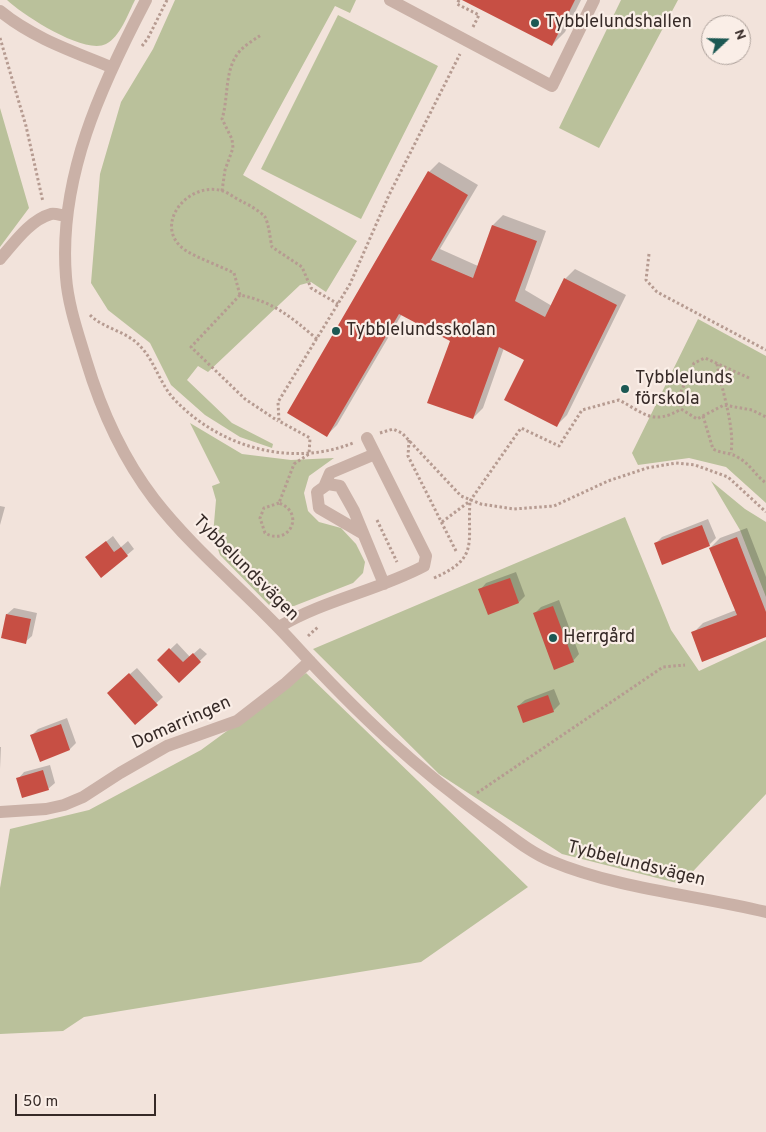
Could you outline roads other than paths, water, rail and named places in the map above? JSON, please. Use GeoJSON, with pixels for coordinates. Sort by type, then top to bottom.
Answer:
{"type":"FeatureCollection","features":[{"type":"Feature","properties":{"kind":"street","name":"Tybbelundsvägen"},"geometry":{"type":"LineString","coordinates":[[146,0],[111,67],[80,151],[67,216],[66,277],[70,302],[89,370],[103,411],[118,443],[154,499],[378,732],[466,804],[520,844],[558,864],[586,874],[766,912]]}},
{"type":"Feature","properties":{"kind":"street"},"geometry":{"type":"LineString","coordinates":[[390,0],[552,86],[594,0]]}},
{"type":"Feature","properties":{"kind":"street"},"geometry":{"type":"LineString","coordinates":[[0,11],[16,24],[38,37],[111,67]]}},
{"type":"Feature","properties":{"kind":"street"},"geometry":{"type":"LineString","coordinates":[[0,259],[25,231],[47,216],[52,214],[67,216]]}},
{"type":"Feature","properties":{"kind":"street"},"geometry":{"type":"LineString","coordinates":[[279,627],[301,614],[384,584],[424,566],[426,556],[367,438]]}},
{"type":"Feature","properties":{"kind":"street"},"geometry":{"type":"LineString","coordinates":[[324,487],[330,473],[375,454]]}},
{"type":"Feature","properties":{"kind":"street"},"geometry":{"type":"LineString","coordinates":[[362,533],[319,508],[317,492],[328,484],[340,486],[354,511],[384,584]]}},
{"type":"Feature","properties":{"kind":"street","name":"Domarringen"},"geometry":{"type":"LineString","coordinates":[[0,812],[64,806],[83,797],[167,746],[237,721],[280,688],[310,661]]}},
{"type":"Feature","properties":{"kind":"place","name":"Tybblelundshallen"},"geometry":{"type":"Point","coordinates":[535,23]}},
{"type":"Feature","properties":{"kind":"place","name":"Tybblelundsskolan"},"geometry":{"type":"Point","coordinates":[336,331]}},
{"type":"Feature","properties":{"kind":"place","name":"Tybblelunds förskola"},"geometry":{"type":"Point","coordinates":[625,389]}},
{"type":"Feature","properties":{"kind":"place","name":"Herrgård"},"geometry":{"type":"Point","coordinates":[553,638]}}]}
